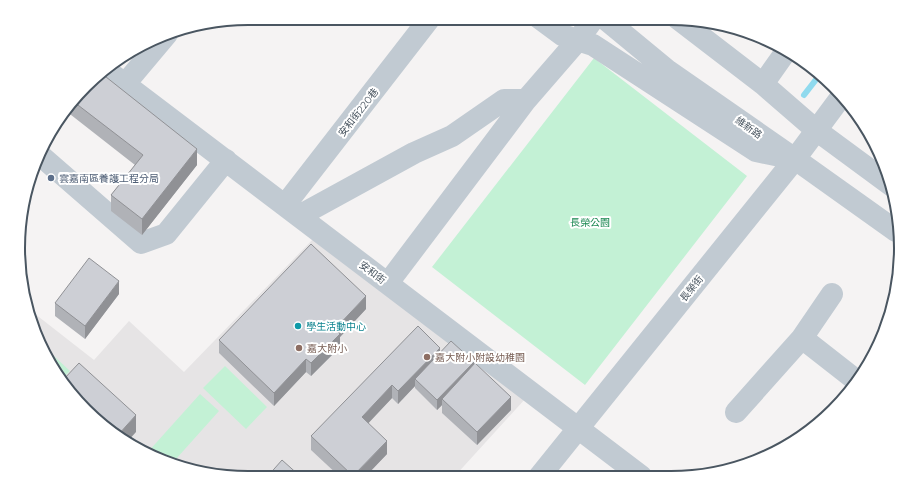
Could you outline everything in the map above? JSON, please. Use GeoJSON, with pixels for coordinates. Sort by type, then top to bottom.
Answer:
{"type":"FeatureCollection","features":[{"type":"Feature","properties":{"kind":"street","name":"安和街220巷"},"geometry":{"type":"LineString","coordinates":[[292,211],[425,25]]}},
{"type":"Feature","properties":{"kind":"street"},"geometry":{"type":"LineString","coordinates":[[548,25],[562,35],[593,45],[756,151],[795,159]]}},
{"type":"Feature","properties":{"kind":"street"},"geometry":{"type":"LineString","coordinates":[[388,284],[526,100],[578,40],[589,25]]}},
{"type":"Feature","properties":{"kind":"street","name":"維新路"},"geometry":{"type":"LineString","coordinates":[[612,25],[667,70],[893,229]]}},
{"type":"Feature","properties":{"kind":"street"},"geometry":{"type":"LineString","coordinates":[[686,25],[763,84],[816,130],[883,179]]}},
{"type":"Feature","properties":{"kind":"street"},"geometry":{"type":"LineString","coordinates":[[125,84],[159,44]]}},
{"type":"Feature","properties":{"kind":"street"},"geometry":{"type":"LineString","coordinates":[[763,84],[783,55]]}},
{"type":"Feature","properties":{"kind":"street","name":"安和街"},"geometry":{"type":"LineString","coordinates":[[110,73],[578,428],[629,471]]}},
{"type":"Feature","properties":{"kind":"street"},"geometry":{"type":"LineString","coordinates":[[292,211],[452,136],[504,100],[526,100]]}},
{"type":"Feature","properties":{"kind":"street","name":"長榮街"},"geometry":{"type":"LineString","coordinates":[[544,471],[795,159],[838,100]]}},
{"type":"Feature","properties":{"kind":"street"},"geometry":{"type":"LineString","coordinates":[[44,159],[141,243],[166,234],[226,160]]}},
{"type":"Feature","properties":{"kind":"street"},"geometry":{"type":"LineString","coordinates":[[736,412],[802,338],[832,294]]}},
{"type":"Feature","properties":{"kind":"street"},"geometry":{"type":"LineString","coordinates":[[802,338],[852,377]]}},
{"type":"Feature","properties":{"kind":"shaded area","name":"嘉大附小"},"geometry":{"type":"Polygon","coordinates":[[[316,236],[526,398],[459,471],[233,471],[204,467],[176,459],[149,448],[112,425],[101,416],[80,395],[55,360],[48,347],[35,314],[94,360],[129,321],[184,372],[316,236]]]}},
{"type":"Feature","properties":{"kind":"green space","name":"長榮公園"},"geometry":{"type":"Polygon","coordinates":[[[594,58],[747,176],[585,385],[432,267],[594,58]]]}},
{"type":"Feature","properties":{"kind":"green space"},"geometry":{"type":"Polygon","coordinates":[[[52,354],[70,371],[65,376],[52,354]]]}},
{"type":"Feature","properties":{"kind":"green space"},"geometry":{"type":"Polygon","coordinates":[[[225,366],[267,407],[246,429],[203,388],[225,366]]]}},
{"type":"Feature","properties":{"kind":"green space"},"geometry":{"type":"Polygon","coordinates":[[[200,394],[219,411],[176,459],[151,449],[200,394]]]}},
{"type":"Feature","properties":{"kind":"building"},"geometry":{"type":"Polygon","coordinates":[[[105,76],[197,149],[142,219],[111,195],[143,155],[77,104],[90,90],[105,76]]]}},
{"type":"Feature","properties":{"kind":"building","name":"學生活動中心"},"geometry":{"type":"Polygon","coordinates":[[[311,244],[366,296],[335,329],[340,334],[311,363],[306,359],[274,393],[219,340],[311,244]]]}},
{"type":"Feature","properties":{"kind":"building"},"geometry":{"type":"Polygon","coordinates":[[[89,258],[119,281],[85,326],[55,303],[89,258]]]}},
{"type":"Feature","properties":{"kind":"building"},"geometry":{"type":"Polygon","coordinates":[[[418,326],[440,348],[398,391],[392,385],[362,417],[387,441],[358,471],[348,471],[311,436],[418,326]]]}},
{"type":"Feature","properties":{"kind":"building"},"geometry":{"type":"Polygon","coordinates":[[[451,341],[474,362],[437,400],[415,379],[451,341]]]}},
{"type":"Feature","properties":{"kind":"building"},"geometry":{"type":"Polygon","coordinates":[[[79,363],[136,415],[121,431],[90,406],[66,377],[79,363]]]}},
{"type":"Feature","properties":{"kind":"building"},"geometry":{"type":"Polygon","coordinates":[[[475,363],[511,397],[477,432],[442,399],[475,363]]]}},
{"type":"Feature","properties":{"kind":"building"},"geometry":{"type":"Polygon","coordinates":[[[282,460],[294,471],[272,471],[282,460]]]}},
{"type":"Feature","properties":{"kind":"waterway"},"geometry":{"type":"LineString","coordinates":[[804,95],[817,79]]}},
{"type":"Feature","properties":{"kind":"place","name":"雲嘉南區養護工程分局"},"geometry":{"type":"Point","coordinates":[51,178]}},
{"type":"Feature","properties":{"kind":"place","name":"學生活動中心"},"geometry":{"type":"Point","coordinates":[298,326]}},
{"type":"Feature","properties":{"kind":"place","name":"嘉大附小"},"geometry":{"type":"Point","coordinates":[299,348]}},
{"type":"Feature","properties":{"kind":"place","name":"嘉大附小附設幼稚園"},"geometry":{"type":"Point","coordinates":[427,357]}}]}
